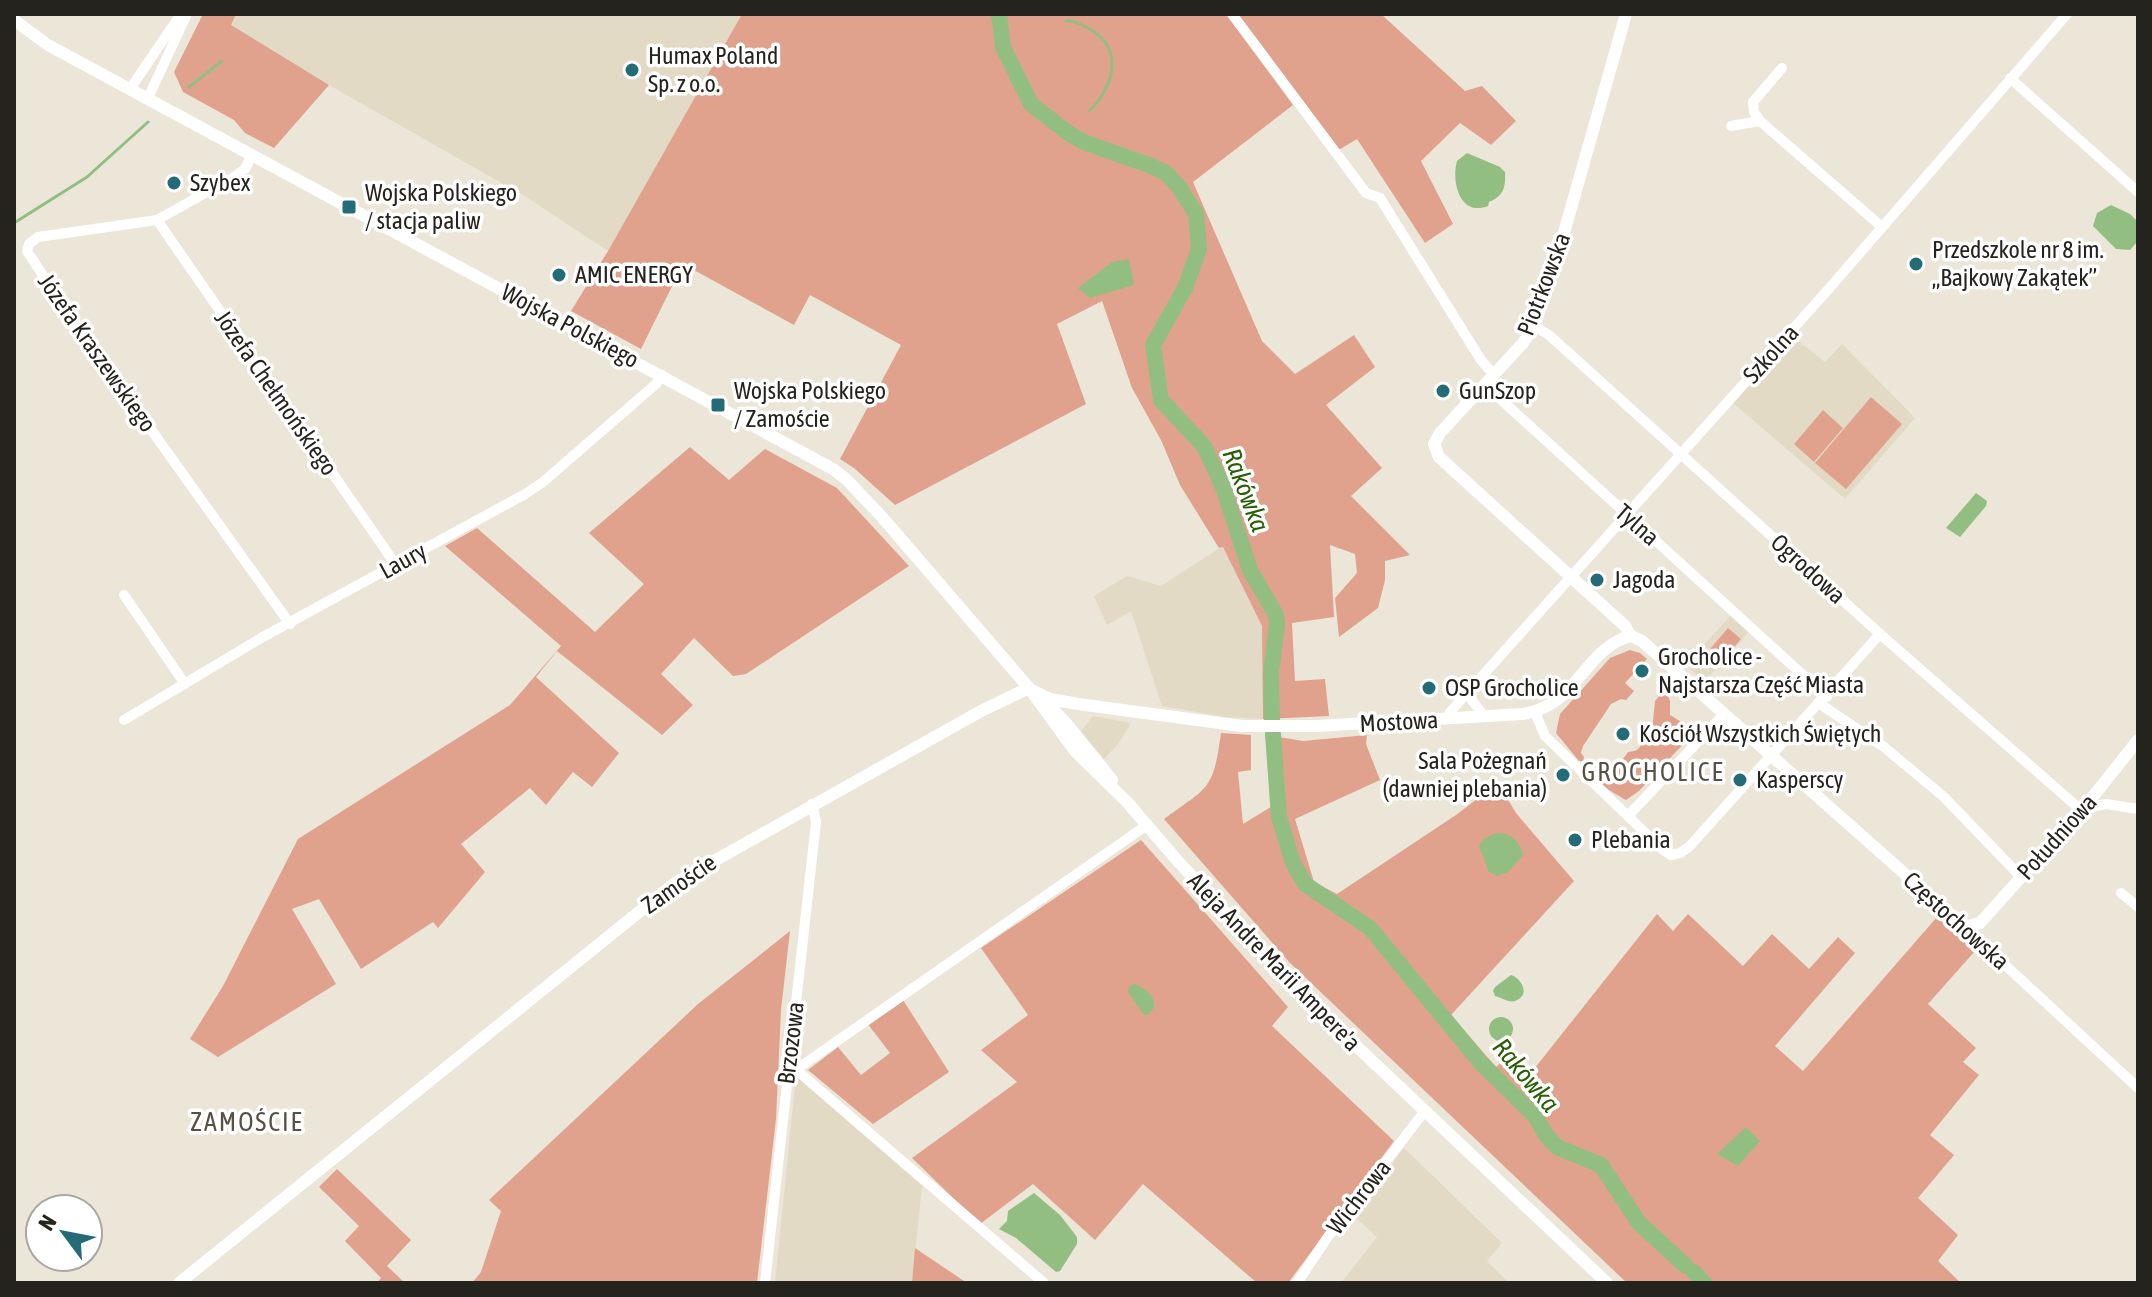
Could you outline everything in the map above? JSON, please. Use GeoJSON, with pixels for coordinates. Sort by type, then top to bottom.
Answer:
{"type":"FeatureCollection","features":[{"type":"Feature","properties":{"kind":"street"},"geometry":{"type":"LineString","coordinates":[[130,89],[181,14]]}},
{"type":"Feature","properties":{"kind":"street"},"geometry":{"type":"LineString","coordinates":[[148,98],[187,14]]}},
{"type":"Feature","properties":{"kind":"street","name":"Tylna"},"geometry":{"type":"LineString","coordinates":[[1232,14],[1366,193],[1380,198],[1481,360],[1490,380],[1626,516],[1735,611],[1823,700],[1944,797],[2021,877]]}},
{"type":"Feature","properties":{"kind":"street","name":"Piotrkowska"},"geometry":{"type":"LineString","coordinates":[[1626,14],[1558,254],[1534,326],[1523,343],[1436,438],[1435,451],[1625,626],[1631,636],[1642,641],[1724,714]]}},
{"type":"Feature","properties":{"kind":"street","name":"Szkolna"},"geometry":{"type":"LineString","coordinates":[[1449,719],[1450,712],[1882,227],[2067,14]]}},
{"type":"Feature","properties":{"kind":"street","name":"Wojska Polskiego"},"geometry":{"type":"LineString","coordinates":[[14,20],[48,45]]}},
{"type":"Feature","properties":{"kind":"street","name":"Wojska Polskiego"},"geometry":{"type":"LineString","coordinates":[[14,32],[48,45],[148,98],[797,448],[847,480],[1029,688]]}},
{"type":"Feature","properties":{"kind":"street"},"geometry":{"type":"LineString","coordinates":[[1782,68],[1753,102],[1754,112],[1760,121],[1882,227]]}},
{"type":"Feature","properties":{"kind":"street"},"geometry":{"type":"LineString","coordinates":[[2010,78],[2138,192]]}},
{"type":"Feature","properties":{"kind":"street"},"geometry":{"type":"LineString","coordinates":[[1731,126],[1760,121]]}},
{"type":"Feature","properties":{"kind":"street","name":"Józefa Kraszewskiego"},"geometry":{"type":"LineString","coordinates":[[252,155],[245,169],[234,177],[157,220],[38,237],[29,244],[27,251],[67,312],[290,624]]}},
{"type":"Feature","properties":{"kind":"street","name":"Józefa Chełmońskiego"},"geometry":{"type":"LineString","coordinates":[[157,220],[396,565]]}},
{"type":"Feature","properties":{"kind":"street","name":"Ogrodowa"},"geometry":{"type":"LineString","coordinates":[[1534,326],[1549,335],[1880,634],[2085,809]]}},
{"type":"Feature","properties":{"kind":"street","name":"Laury"},"geometry":{"type":"LineString","coordinates":[[124,720],[543,482],[656,384],[662,375]]}},
{"type":"Feature","properties":{"kind":"street"},"geometry":{"type":"LineString","coordinates":[[124,595],[185,684]]}},
{"type":"Feature","properties":{"kind":"street"},"geometry":{"type":"LineString","coordinates":[[1631,636],[1606,649],[1558,700],[1535,712],[1545,736],[1671,855],[1689,847],[1880,634]]}},
{"type":"Feature","properties":{"kind":"street"},"geometry":{"type":"LineString","coordinates":[[1029,688],[1050,699],[1078,704]]}},
{"type":"Feature","properties":{"kind":"street","name":"Aleja Andre Marii Ampere'a"},"geometry":{"type":"LineString","coordinates":[[1029,688],[1052,706],[1147,825],[1297,990],[1607,1283]]}},
{"type":"Feature","properties":{"kind":"street","name":"Aleja Andre Marii Ampere'a"},"geometry":{"type":"LineString","coordinates":[[1029,688],[1075,751],[1131,806]]}},
{"type":"Feature","properties":{"kind":"street","name":"Zamoście"},"geometry":{"type":"LineString","coordinates":[[179,1283],[675,883],[812,804],[1029,688]]}},
{"type":"Feature","properties":{"kind":"street"},"geometry":{"type":"LineString","coordinates":[[1471,690],[1471,699],[1484,716]]}},
{"type":"Feature","properties":{"kind":"street"},"geometry":{"type":"LineString","coordinates":[[1066,723],[1068,711],[1078,704]]}},
{"type":"Feature","properties":{"kind":"street","name":"Mostowa"},"geometry":{"type":"LineString","coordinates":[[1078,704],[1224,725],[1263,727],[1535,712]]}},
{"type":"Feature","properties":{"kind":"street"},"geometry":{"type":"LineString","coordinates":[[1629,815],[1724,714]]}},
{"type":"Feature","properties":{"kind":"street","name":"Częstochowska"},"geometry":{"type":"LineString","coordinates":[[1724,714],[1960,923],[1968,926],[1977,939],[2138,1088]]}},
{"type":"Feature","properties":{"kind":"street","name":"Południowa"},"geometry":{"type":"LineString","coordinates":[[1968,926],[1980,923],[2085,809],[2138,740]]}},
{"type":"Feature","properties":{"kind":"street","name":"Brzozowa"},"geometry":{"type":"LineString","coordinates":[[765,1283],[792,1068],[816,822],[812,804]]}},
{"type":"Feature","properties":{"kind":"street"},"geometry":{"type":"LineString","coordinates":[[2085,809],[2106,804],[2138,809]]}},
{"type":"Feature","properties":{"kind":"street"},"geometry":{"type":"LineString","coordinates":[[1044,1283],[792,1068],[1060,888],[1147,825]]}},
{"type":"Feature","properties":{"kind":"street"},"geometry":{"type":"LineString","coordinates":[[2121,893],[2138,907]]}},
{"type":"Feature","properties":{"kind":"street","name":"Wichrowa"},"geometry":{"type":"LineString","coordinates":[[1297,1283],[1327,1238],[1424,1112]]}},
{"type":"Feature","properties":{"kind":"shaded area"},"geometry":{"type":"Polygon","coordinates":[[[203,14],[236,14],[231,25],[329,85],[274,148],[245,133],[234,120],[183,92],[174,72],[203,14]]]}},
{"type":"Feature","properties":{"kind":"shaded area"},"geometry":{"type":"Polygon","coordinates":[[[236,14],[742,14],[608,251],[523,195],[230,25],[236,14]]]}},
{"type":"Feature","properties":{"kind":"shaded area"},"geometry":{"type":"Polygon","coordinates":[[[742,14],[1226,14],[1293,105],[1193,182],[1262,341],[1295,374],[1354,335],[1375,367],[1326,405],[1382,468],[1351,496],[1410,555],[1385,561],[1385,580],[1378,608],[1339,637],[1335,598],[1357,573],[1355,554],[1330,545],[1334,617],[1292,623],[1295,681],[1325,679],[1329,716],[1263,719],[1262,626],[1223,547],[1219,548],[1180,485],[1161,440],[1132,388],[1102,301],[1057,324],[1086,404],[895,505],[840,459],[901,345],[810,295],[794,325],[683,264],[641,349],[571,311],[742,14]]]}},
{"type":"Feature","properties":{"kind":"shaded area"},"geometry":{"type":"Polygon","coordinates":[[[1238,14],[1381,14],[1465,91],[1482,86],[1516,121],[1491,145],[1460,123],[1421,161],[1453,224],[1425,243],[1357,139],[1337,151],[1238,14]]]}},
{"type":"Feature","properties":{"kind":"shaded area"},"geometry":{"type":"Polygon","coordinates":[[[1467,153],[1505,172],[1503,191],[1488,206],[1470,207],[1460,196],[1455,169],[1457,161],[1467,153]]]}},
{"type":"Feature","properties":{"kind":"shaded area"},"geometry":{"type":"Polygon","coordinates":[[[2111,205],[2130,214],[2138,222],[2138,241],[2130,250],[2116,249],[2093,226],[2097,213],[2111,205]]]}},
{"type":"Feature","properties":{"kind":"shaded area"},"geometry":{"type":"Polygon","coordinates":[[[1129,259],[1134,285],[1090,298],[1078,288],[1112,262],[1129,259]]]}},
{"type":"Feature","properties":{"kind":"shaded area"},"geometry":{"type":"Polygon","coordinates":[[[1793,337],[1825,362],[1842,344],[1915,418],[1845,499],[1733,403],[1793,337]]]}},
{"type":"Feature","properties":{"kind":"shaded area"},"geometry":{"type":"Polygon","coordinates":[[[1871,397],[1902,424],[1846,489],[1815,463],[1871,397]]]}},
{"type":"Feature","properties":{"kind":"shaded area"},"geometry":{"type":"Polygon","coordinates":[[[1823,410],[1843,428],[1814,462],[1794,444],[1823,410]]]}},
{"type":"Feature","properties":{"kind":"shaded area"},"geometry":{"type":"Polygon","coordinates":[[[690,447],[729,480],[765,449],[837,488],[909,566],[746,674],[733,676],[694,638],[661,674],[693,705],[662,735],[557,651],[536,677],[619,753],[592,787],[573,772],[546,805],[530,788],[461,844],[485,872],[438,928],[433,922],[361,969],[319,899],[292,909],[336,984],[218,1057],[190,1039],[223,986],[298,839],[510,705],[561,646],[445,546],[477,528],[595,632],[644,584],[589,533],[690,447]]]}},
{"type":"Feature","properties":{"kind":"shaded area"},"geometry":{"type":"Polygon","coordinates":[[[1976,493],[1987,501],[1986,506],[1960,537],[1946,528],[1976,493]]]}},
{"type":"Feature","properties":{"kind":"shaded area"},"geometry":{"type":"Polygon","coordinates":[[[1223,546],[1263,626],[1263,719],[1225,717],[1162,706],[1131,611],[1107,625],[1094,596],[1127,576],[1161,586],[1223,546]]]}},
{"type":"Feature","properties":{"kind":"shaded area"},"geometry":{"type":"Polygon","coordinates":[[[1731,615],[1749,632],[1704,682],[1686,665],[1731,615]]]}},
{"type":"Feature","properties":{"kind":"shaded area"},"geometry":{"type":"Polygon","coordinates":[[[1728,628],[1741,639],[1721,662],[1713,655],[1711,648],[1728,628]]]}},
{"type":"Feature","properties":{"kind":"shaded area"},"geometry":{"type":"Polygon","coordinates":[[[1630,650],[1647,659],[1625,683],[1634,691],[1626,700],[1611,704],[1583,746],[1583,761],[1579,761],[1556,733],[1560,714],[1610,658],[1630,650]]]}},
{"type":"Feature","properties":{"kind":"shaded area"},"geometry":{"type":"Polygon","coordinates":[[[1662,693],[1667,694],[1670,701],[1670,715],[1683,723],[1690,737],[1639,791],[1626,800],[1605,787],[1596,775],[1613,773],[1628,752],[1640,747],[1642,740],[1652,731],[1655,701],[1662,693]]]}},
{"type":"Feature","properties":{"kind":"shaded area"},"geometry":{"type":"Polygon","coordinates":[[[1093,716],[1131,723],[1119,743],[1104,759],[1081,731],[1093,716]]]}},
{"type":"Feature","properties":{"kind":"shaded area"},"geometry":{"type":"Polygon","coordinates":[[[1221,733],[1251,735],[1251,770],[1238,772],[1243,824],[1284,799],[1279,737],[1303,741],[1367,735],[1366,744],[1380,780],[1295,819],[1314,882],[1337,894],[1456,815],[1498,783],[1516,813],[1574,881],[1451,1015],[1496,1067],[1503,1061],[1523,1083],[1657,914],[1673,931],[1688,914],[1743,966],[1772,934],[1809,969],[1838,937],[1855,953],[1775,1046],[1803,1071],[1937,917],[1975,951],[1928,1004],[1976,1048],[1963,1062],[1979,1075],[1930,1135],[1954,1155],[1918,1198],[1958,1235],[1938,1261],[1961,1283],[1627,1283],[1289,962],[1164,819],[1200,793],[1206,785],[1215,766],[1221,733]]]}},
{"type":"Feature","properties":{"kind":"shaded area"},"geometry":{"type":"Polygon","coordinates":[[[1496,833],[1514,838],[1523,855],[1508,872],[1497,876],[1489,872],[1479,846],[1484,839],[1496,833]]]}},
{"type":"Feature","properties":{"kind":"shaded area"},"geometry":{"type":"Polygon","coordinates":[[[1141,840],[1288,1007],[1272,1026],[1394,1141],[1288,1283],[1257,1283],[1143,1184],[1095,1240],[1033,1184],[980,1224],[912,1158],[1017,1082],[981,1050],[1028,1015],[981,948],[1141,840]]]}},
{"type":"Feature","properties":{"kind":"shaded area"},"geometry":{"type":"Polygon","coordinates":[[[790,931],[781,1010],[776,1119],[757,1283],[472,1283],[481,1272],[501,1211],[489,1200],[698,1004],[790,931]]]}},
{"type":"Feature","properties":{"kind":"shaded area"},"geometry":{"type":"Polygon","coordinates":[[[1511,975],[1521,983],[1523,995],[1513,1001],[1495,996],[1495,987],[1511,975]]]}},
{"type":"Feature","properties":{"kind":"shaded area"},"geometry":{"type":"Polygon","coordinates":[[[1134,984],[1152,998],[1155,1006],[1148,1015],[1144,1015],[1128,992],[1134,984]]]}},
{"type":"Feature","properties":{"kind":"shaded area"},"geometry":{"type":"Polygon","coordinates":[[[903,1000],[949,1072],[873,1124],[808,1070],[838,1047],[861,1075],[890,1053],[867,1023],[903,1000]]]}},
{"type":"Feature","properties":{"kind":"shaded area"},"geometry":{"type":"Polygon","coordinates":[[[1501,1017],[1509,1021],[1513,1029],[1509,1037],[1501,1041],[1493,1037],[1489,1029],[1493,1021],[1501,1017]]]}},
{"type":"Feature","properties":{"kind":"shaded area"},"geometry":{"type":"Polygon","coordinates":[[[796,1076],[922,1186],[912,1283],[775,1283],[796,1076]]]}},
{"type":"Feature","properties":{"kind":"shaded area"},"geometry":{"type":"Polygon","coordinates":[[[1746,1127],[1760,1141],[1738,1166],[1717,1154],[1746,1127]]]}},
{"type":"Feature","properties":{"kind":"shaded area"},"geometry":{"type":"Polygon","coordinates":[[[1404,1148],[1502,1243],[1487,1261],[1509,1283],[1341,1283],[1377,1237],[1354,1216],[1404,1148]]]}},
{"type":"Feature","properties":{"kind":"shaded area"},"geometry":{"type":"Polygon","coordinates":[[[337,1169],[411,1240],[387,1266],[405,1283],[377,1283],[381,1278],[345,1241],[359,1226],[319,1187],[337,1169]]]}},
{"type":"Feature","properties":{"kind":"shaded area"},"geometry":{"type":"Polygon","coordinates":[[[1034,1193],[1060,1215],[1077,1237],[1077,1244],[1060,1271],[1056,1272],[1016,1238],[999,1229],[1007,1221],[1008,1211],[1034,1193]]]}},
{"type":"Feature","properties":{"kind":"shaded area"},"geometry":{"type":"Polygon","coordinates":[[[915,1248],[967,1283],[912,1283],[915,1248]]]}},
{"type":"Feature","properties":{"kind":"waterway","name":"Rakówka"},"geometry":{"type":"LineString","coordinates":[[999,14],[1003,47],[1031,104],[1086,143],[1166,173],[1196,214],[1199,249],[1185,288],[1153,345],[1161,400],[1204,446],[1223,487],[1250,570],[1276,615],[1271,673],[1272,719]]}},
{"type":"Feature","properties":{"kind":"waterway"},"geometry":{"type":"LineString","coordinates":[[1066,21],[1075,22],[1097,34],[1111,54],[1112,65],[1106,89],[1089,111]]}},
{"type":"Feature","properties":{"kind":"waterway"},"geometry":{"type":"LineString","coordinates":[[189,87],[222,61]]}},
{"type":"Feature","properties":{"kind":"waterway"},"geometry":{"type":"LineString","coordinates":[[14,223],[87,177],[148,122]]}},
{"type":"Feature","properties":{"kind":"waterway","name":"Rakówka"},"geometry":{"type":"LineString","coordinates":[[1273,734],[1279,817],[1293,863],[1305,884],[1370,928],[1480,1062],[1535,1116],[1557,1147],[1601,1165],[1639,1223],[1686,1266]]}},
{"type":"Feature","properties":{"kind":"waterway","name":"Rakówka"},"geometry":{"type":"LineString","coordinates":[[1694,1272],[1704,1283]]}},
{"type":"Feature","properties":{"kind":"place","name":"Humax Poland Sp. z o.o."},"geometry":{"type":"Point","coordinates":[632,70]}},
{"type":"Feature","properties":{"kind":"place","name":"Szybex"},"geometry":{"type":"Point","coordinates":[174,183]}},
{"type":"Feature","properties":{"kind":"place","name":"Wojska Polskiego / stacja paliw"},"geometry":{"type":"Point","coordinates":[349,207]}},
{"type":"Feature","properties":{"kind":"place","name":"Przedszkole nr 8 im. „Bajkowy Zakątek”"},"geometry":{"type":"Point","coordinates":[1916,264]}},
{"type":"Feature","properties":{"kind":"place","name":"AMIC ENERGY"},"geometry":{"type":"Point","coordinates":[559,275]}},
{"type":"Feature","properties":{"kind":"place","name":"GunSzop"},"geometry":{"type":"Point","coordinates":[1443,391]}},
{"type":"Feature","properties":{"kind":"place","name":"Wojska Polskiego / Zamoście"},"geometry":{"type":"Point","coordinates":[718,405]}},
{"type":"Feature","properties":{"kind":"place","name":"Jagoda"},"geometry":{"type":"Point","coordinates":[1597,580]}},
{"type":"Feature","properties":{"kind":"place","name":"Grocholice - Najstarsza Część Miasta"},"geometry":{"type":"Point","coordinates":[1642,671]}},
{"type":"Feature","properties":{"kind":"place","name":"OSP Grocholice"},"geometry":{"type":"Point","coordinates":[1429,688]}},
{"type":"Feature","properties":{"kind":"place","name":"Kościół Wszystkich Świętych"},"geometry":{"type":"Point","coordinates":[1623,734]}},
{"type":"Feature","properties":{"kind":"place","name":"Sala Pożegnań (dawniej plebania)"},"geometry":{"type":"Point","coordinates":[1563,775]}},
{"type":"Feature","properties":{"kind":"place","name":"Kasperscy"},"geometry":{"type":"Point","coordinates":[1740,780]}},
{"type":"Feature","properties":{"kind":"place","name":"Plebania"},"geometry":{"type":"Point","coordinates":[1575,840]}},
{"type":"Feature","properties":{"kind":"district","name":"GROCHOLICE"},"geometry":{"type":"Point","coordinates":[1653,772]}},
{"type":"Feature","properties":{"kind":"district","name":"ZAMOŚCIE"},"geometry":{"type":"Point","coordinates":[247,1122]}}]}
